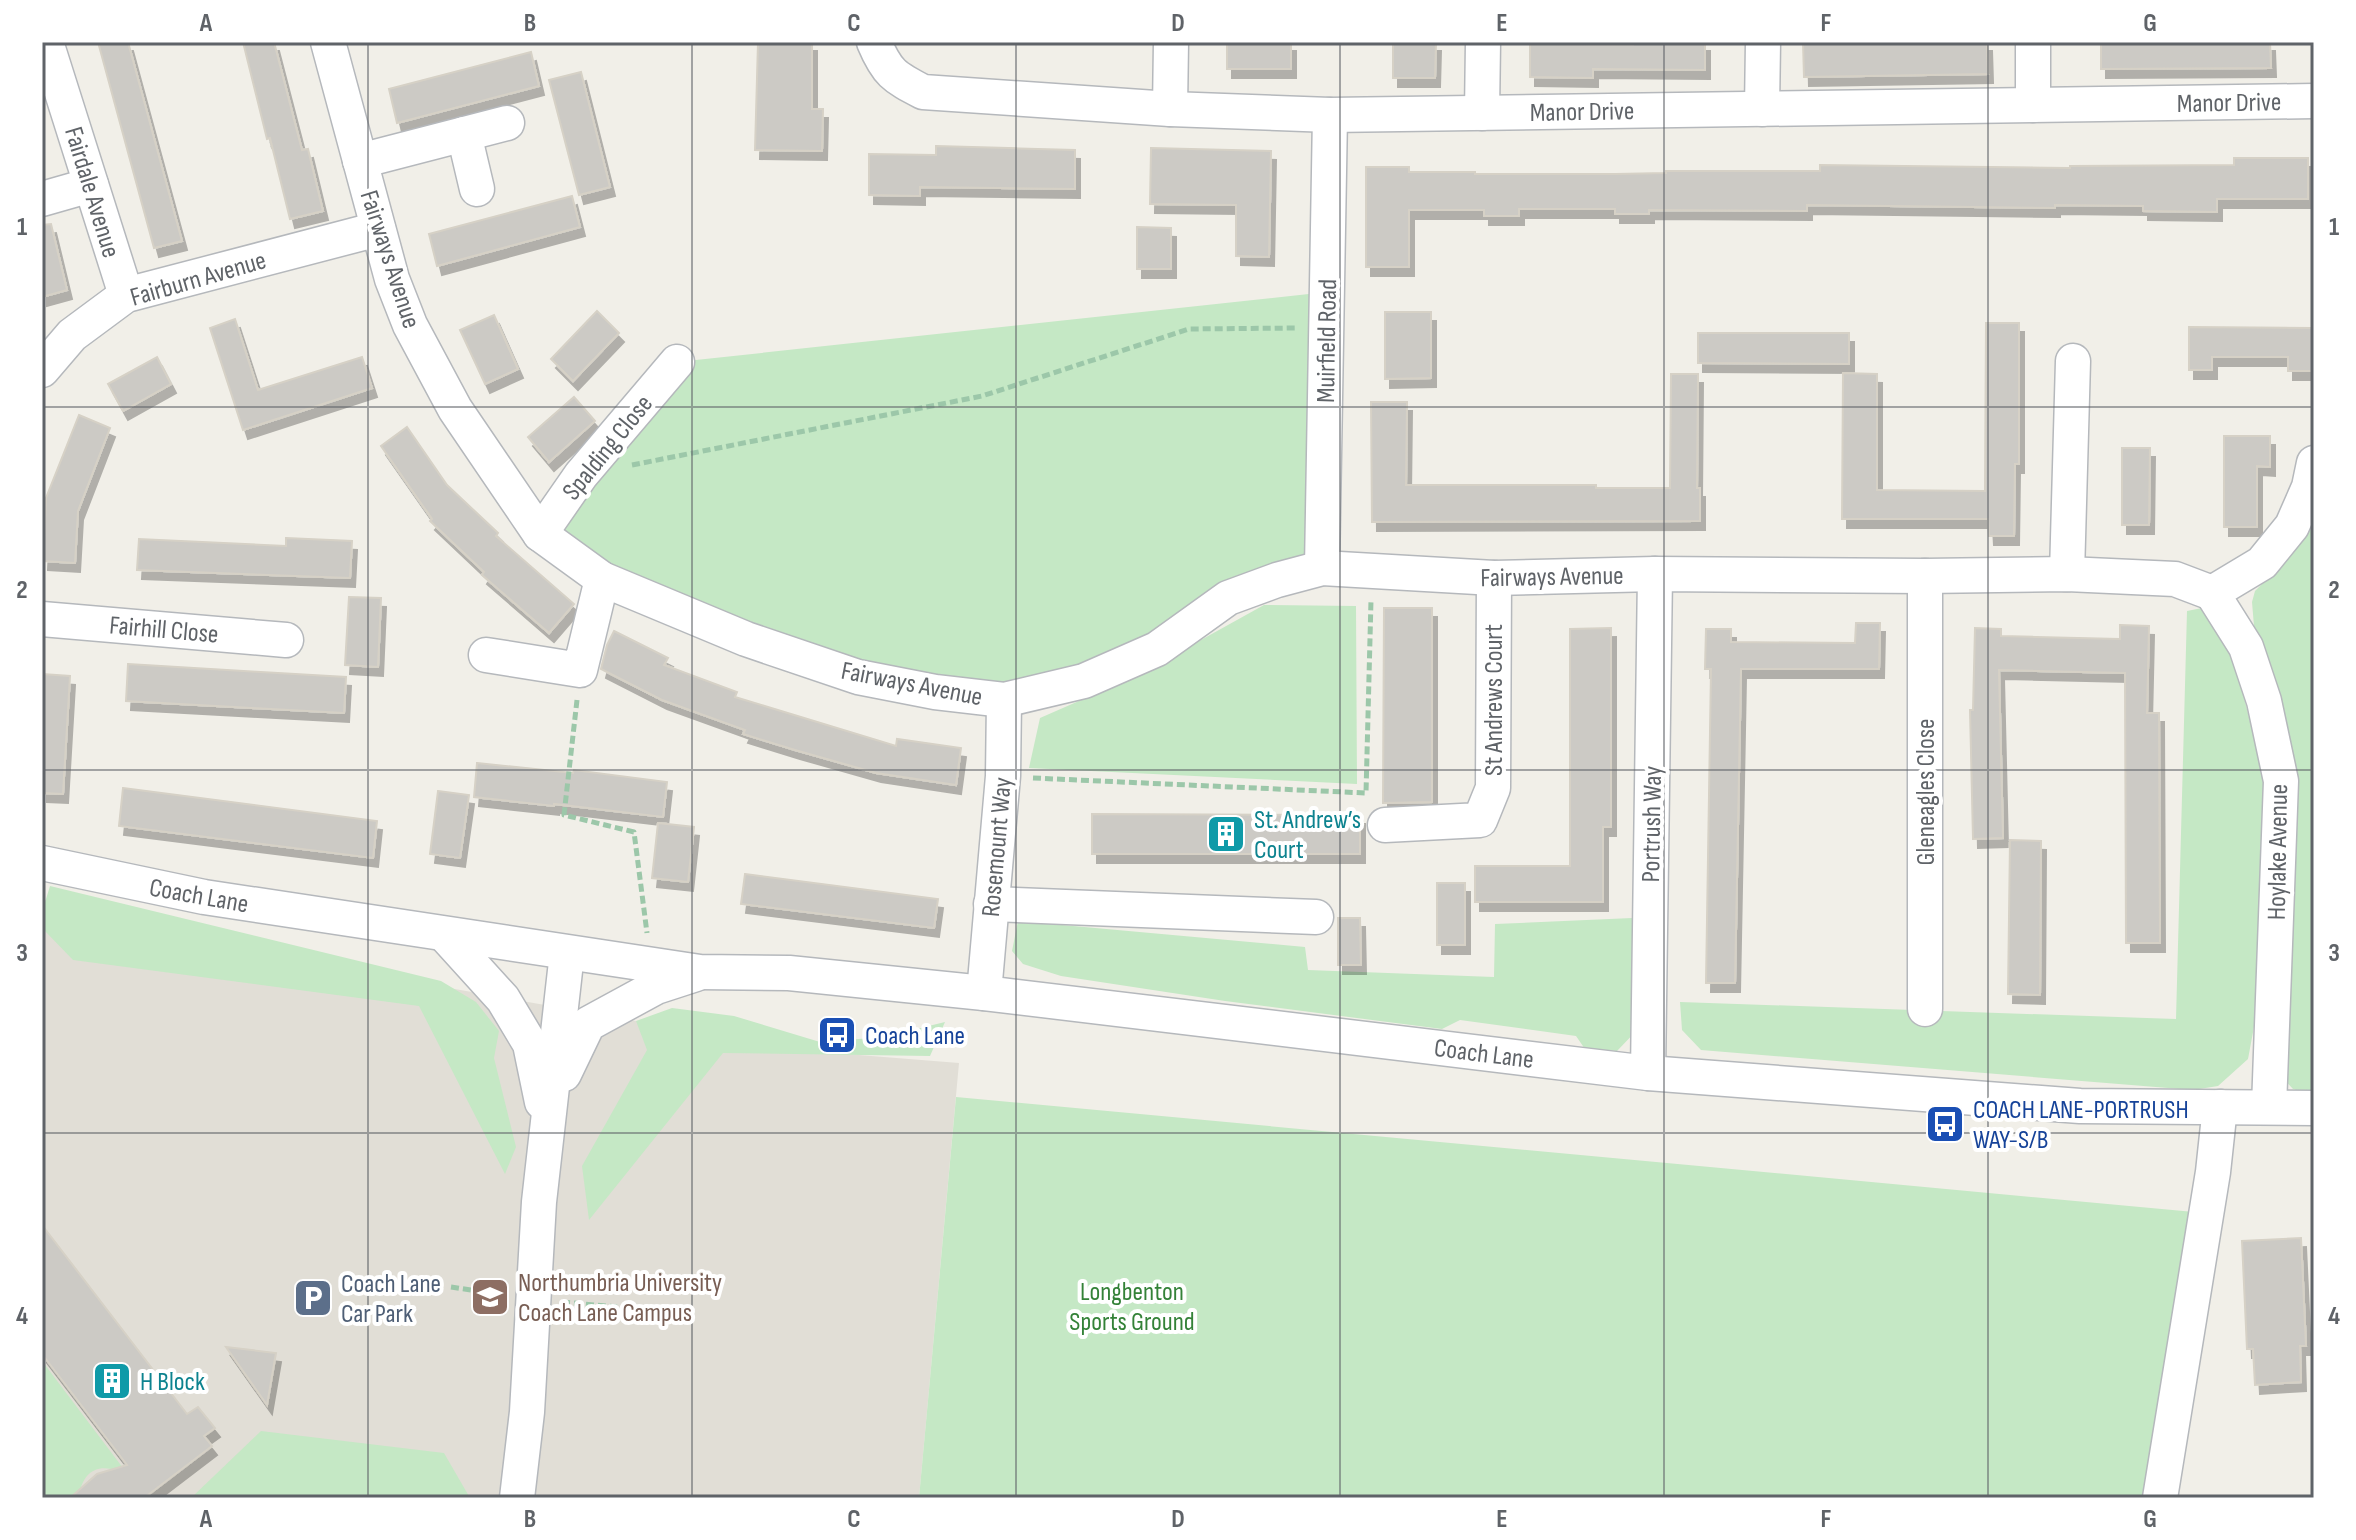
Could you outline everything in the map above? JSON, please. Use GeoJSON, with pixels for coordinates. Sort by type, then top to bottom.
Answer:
{"type":"FeatureCollection","features":[{"type":"Feature","properties":{"kind":"street","name":"Fairdale Avenue"},"geometry":{"type":"LineString","coordinates":[[46,42],[126,295]]}},
{"type":"Feature","properties":{"kind":"street","name":"Fairways Avenue"},"geometry":{"type":"LineString","coordinates":[[328,42],[392,279],[410,325],[455,409],[540,534],[602,579],[746,639],[858,677],[935,692],[1004,700],[1084,681],[1157,649],[1228,598],[1322,568],[1494,578],[1655,574],[2067,574],[2175,579],[2212,593]]}},
{"type":"Feature","properties":{"kind":"street","name":"Manor Drive"},"geometry":{"type":"LineString","coordinates":[[874,42],[881,60],[895,78],[923,92],[1170,109],[1330,115],[2314,101]]}},
{"type":"Feature","properties":{"kind":"street"},"geometry":{"type":"LineString","coordinates":[[1170,109],[1171,42]]}},
{"type":"Feature","properties":{"kind":"street"},"geometry":{"type":"LineString","coordinates":[[1482,113],[1483,42]]}},
{"type":"Feature","properties":{"kind":"street"},"geometry":{"type":"LineString","coordinates":[[1762,109],[1763,42]]}},
{"type":"Feature","properties":{"kind":"street"},"geometry":{"type":"LineString","coordinates":[[2033,42],[2033,105]]}},
{"type":"Feature","properties":{"kind":"street","name":"Muirfield Road"},"geometry":{"type":"LineString","coordinates":[[1322,568],[1330,115]]}},
{"type":"Feature","properties":{"kind":"street"},"geometry":{"type":"LineString","coordinates":[[360,161],[507,123]]}},
{"type":"Feature","properties":{"kind":"street"},"geometry":{"type":"LineString","coordinates":[[464,134],[477,189]]}},
{"type":"Feature","properties":{"kind":"street"},"geometry":{"type":"LineString","coordinates":[[42,199],[91,185]]}},
{"type":"Feature","properties":{"kind":"street","name":"Fairburn Avenue"},"geometry":{"type":"LineString","coordinates":[[42,370],[72,335],[126,295],[378,229]]}},
{"type":"Feature","properties":{"kind":"street"},"geometry":{"type":"LineString","coordinates":[[2067,574],[2073,361]]}},
{"type":"Feature","properties":{"kind":"street","name":"Spalding Close"},"geometry":{"type":"LineString","coordinates":[[540,534],[581,475],[677,362]]}},
{"type":"Feature","properties":{"kind":"street"},"geometry":{"type":"LineString","coordinates":[[2212,593],[2262,563],[2292,526],[2309,487],[2314,463]]}},
{"type":"Feature","properties":{"kind":"street","name":"Portrush Way"},"geometry":{"type":"LineString","coordinates":[[1648,1073],[1655,574]]}},
{"type":"Feature","properties":{"kind":"street","name":"Gleneagles Close"},"geometry":{"type":"LineString","coordinates":[[1925,576],[1925,1009]]}},
{"type":"Feature","properties":{"kind":"street","name":"St Andrews Court"},"geometry":{"type":"LineString","coordinates":[[1385,825],[1480,820],[1493,788],[1494,578]]}},
{"type":"Feature","properties":{"kind":"street"},"geometry":{"type":"LineString","coordinates":[[486,655],[580,670],[602,579]]}},
{"type":"Feature","properties":{"kind":"street","name":"Hoylake Avenue"},"geometry":{"type":"LineString","coordinates":[[2212,593],[2246,647],[2264,701],[2281,781],[2269,1107]]}},
{"type":"Feature","properties":{"kind":"street","name":"Fairhill Close"},"geometry":{"type":"LineString","coordinates":[[42,619],[286,640]]}},
{"type":"Feature","properties":{"kind":"street","name":"Rosemount Way"},"geometry":{"type":"LineString","coordinates":[[984,993],[1003,776],[1004,700]]}},
{"type":"Feature","properties":{"kind":"street","name":"Coach Lane"},"geometry":{"type":"LineString","coordinates":[[42,863],[204,897],[700,972],[789,973],[984,993],[1648,1073],[2080,1106],[2314,1108]]}},
{"type":"Feature","properties":{"kind":"street"},"geometry":{"type":"LineString","coordinates":[[991,904],[1316,917]]}},
{"type":"Feature","properties":{"kind":"street"},"geometry":{"type":"LineString","coordinates":[[444,934],[503,999],[530,1044],[548,1132]]}},
{"type":"Feature","properties":{"kind":"street"},"geometry":{"type":"LineString","coordinates":[[517,1498],[527,1412],[539,1202],[567,953]]}},
{"type":"Feature","properties":{"kind":"street"},"geometry":{"type":"LineString","coordinates":[[548,1132],[566,1068],[588,1024],[656,987],[700,972]]}},
{"type":"Feature","properties":{"kind":"street"},"geometry":{"type":"LineString","coordinates":[[2160,1498],[2213,1172],[2220,1107]]}},
{"type":"Feature","properties":{"kind":"path"},"geometry":{"type":"LineString","coordinates":[[581,475],[982,396],[1189,329],[1326,328]]}},
{"type":"Feature","properties":{"kind":"path"},"geometry":{"type":"LineString","coordinates":[[1003,776],[1366,793],[1372,571]]}},
{"type":"Feature","properties":{"kind":"path"},"geometry":{"type":"LineString","coordinates":[[580,670],[564,815],[634,832],[651,966]]}},
{"type":"Feature","properties":{"kind":"path"},"geometry":{"type":"LineString","coordinates":[[451,1287],[617,1307]]}},
{"type":"Feature","properties":{"kind":"shaded area","name":"Northumbria University Coach Lane Campus"},"geometry":{"type":"Polygon","coordinates":[[[42,899],[330,967],[771,1048],[959,1063],[919,1498],[42,1498],[42,899]]]}},
{"type":"Feature","properties":{"kind":"green space"},"geometry":{"type":"Polygon","coordinates":[[[1327,292],[1322,568],[1157,649],[1004,700],[858,677],[540,534],[677,362],[1327,292]]]}},
{"type":"Feature","properties":{"kind":"green space"},"geometry":{"type":"Polygon","coordinates":[[[2314,521],[2314,1096],[2293,1089],[2279,1074],[2266,659],[2254,626],[2252,602],[2255,591],[2290,556],[2314,521]]]}},
{"type":"Feature","properties":{"kind":"green space"},"geometry":{"type":"Polygon","coordinates":[[[1264,605],[1356,606],[1357,784],[1029,768],[1040,718],[1136,676],[1264,605]]]}},
{"type":"Feature","properties":{"kind":"green space"},"geometry":{"type":"Polygon","coordinates":[[[2207,607],[2220,627],[2241,685],[2266,787],[2262,984],[2248,1059],[2218,1086],[2193,1090],[1701,1050],[1682,1030],[1680,1002],[2176,1019],[2187,611],[2207,607]]]}},
{"type":"Feature","properties":{"kind":"green space"},"geometry":{"type":"Polygon","coordinates":[[[50,886],[441,981],[476,1002],[499,1031],[494,1058],[516,1147],[505,1174],[419,1006],[73,960],[42,928],[42,912],[50,886]]]}},
{"type":"Feature","properties":{"kind":"green space"},"geometry":{"type":"Polygon","coordinates":[[[1632,918],[1632,977],[1641,994],[1640,1027],[1617,1051],[1585,1049],[1576,1036],[1460,1020],[1442,1029],[1061,976],[1023,964],[1012,951],[1018,921],[1305,947],[1308,970],[1494,977],[1495,924],[1632,918]]]}},
{"type":"Feature","properties":{"kind":"green space"},"geometry":{"type":"Polygon","coordinates":[[[672,1008],[734,1016],[820,1042],[884,1037],[945,1022],[930,1056],[723,1053],[589,1220],[582,1166],[647,1050],[636,1021],[672,1008]]]}},
{"type":"Feature","properties":{"kind":"green space","name":"Longbenton Sports Ground"},"geometry":{"type":"Polygon","coordinates":[[[956,1097],[2194,1212],[2154,1498],[919,1498],[956,1097]]]}},
{"type":"Feature","properties":{"kind":"green space"},"geometry":{"type":"Polygon","coordinates":[[[42,1361],[123,1468],[119,1471],[103,1468],[91,1472],[83,1482],[78,1498],[42,1498],[42,1361]]]}},
{"type":"Feature","properties":{"kind":"green space"},"geometry":{"type":"Polygon","coordinates":[[[261,1431],[444,1453],[470,1498],[191,1498],[261,1431]]]}},
{"type":"Feature","properties":{"kind":"building"},"geometry":{"type":"Polygon","coordinates":[[[98,42],[128,42],[182,241],[154,248],[98,42]]]}},
{"type":"Feature","properties":{"kind":"building"},"geometry":{"type":"Polygon","coordinates":[[[243,42],[274,42],[302,150],[308,149],[323,211],[290,219],[243,42]]]}},
{"type":"Feature","properties":{"kind":"building"},"geometry":{"type":"Polygon","coordinates":[[[758,42],[812,42],[812,109],[823,109],[822,151],[755,150],[758,42]]]}},
{"type":"Feature","properties":{"kind":"building"},"geometry":{"type":"Polygon","coordinates":[[[1227,42],[1291,42],[1291,69],[1227,69],[1227,42]]]}},
{"type":"Feature","properties":{"kind":"building"},"geometry":{"type":"Polygon","coordinates":[[[1393,42],[1436,42],[1435,78],[1393,78],[1393,42]]]}},
{"type":"Feature","properties":{"kind":"building"},"geometry":{"type":"Polygon","coordinates":[[[1633,42],[1705,42],[1705,70],[1593,69],[1593,78],[1530,77],[1530,44],[1633,45],[1633,42]]]}},
{"type":"Feature","properties":{"kind":"building"},"geometry":{"type":"Polygon","coordinates":[[[1803,42],[1987,42],[1988,74],[1804,77],[1803,42]]]}},
{"type":"Feature","properties":{"kind":"building"},"geometry":{"type":"Polygon","coordinates":[[[2101,42],[2270,42],[2271,68],[2101,69],[2101,42]]]}},
{"type":"Feature","properties":{"kind":"building"},"geometry":{"type":"Polygon","coordinates":[[[531,52],[539,86],[397,123],[389,89],[531,52]]]}},
{"type":"Feature","properties":{"kind":"building"},"geometry":{"type":"Polygon","coordinates":[[[581,72],[610,187],[579,195],[549,80],[581,72]]]}},
{"type":"Feature","properties":{"kind":"building"},"geometry":{"type":"Polygon","coordinates":[[[936,146],[1075,150],[1075,189],[920,187],[920,196],[869,195],[869,154],[936,155],[936,146]]]}},
{"type":"Feature","properties":{"kind":"building"},"geometry":{"type":"Polygon","coordinates":[[[1151,148],[1271,151],[1269,257],[1236,256],[1236,205],[1150,204],[1151,148]]]}},
{"type":"Feature","properties":{"kind":"building"},"geometry":{"type":"Polygon","coordinates":[[[2234,158],[2308,158],[2308,199],[2217,199],[2217,212],[2143,211],[2143,206],[2055,205],[2055,208],[1807,205],[1807,211],[1649,210],[1649,214],[1615,214],[1615,209],[1519,209],[1519,216],[1484,216],[1484,210],[1409,210],[1409,267],[1366,267],[1366,167],[1409,167],[1409,172],[1475,174],[1615,174],[1820,171],[1820,165],[2070,168],[2234,165],[2234,158]]]}},
{"type":"Feature","properties":{"kind":"building"},"geometry":{"type":"Polygon","coordinates":[[[572,196],[580,227],[437,266],[429,234],[572,196]]]}},
{"type":"Feature","properties":{"kind":"building"},"geometry":{"type":"Polygon","coordinates":[[[51,224],[67,290],[42,297],[42,225],[51,224]]]}},
{"type":"Feature","properties":{"kind":"building"},"geometry":{"type":"Polygon","coordinates":[[[1137,227],[1171,228],[1171,269],[1137,269],[1137,227]]]}},
{"type":"Feature","properties":{"kind":"building"},"geometry":{"type":"Polygon","coordinates":[[[597,311],[619,333],[573,381],[551,359],[597,311]]]}},
{"type":"Feature","properties":{"kind":"building"},"geometry":{"type":"Polygon","coordinates":[[[1385,312],[1431,312],[1431,378],[1385,379],[1385,312]]]}},
{"type":"Feature","properties":{"kind":"building"},"geometry":{"type":"Polygon","coordinates":[[[494,315],[518,369],[485,384],[460,330],[494,315]]]}},
{"type":"Feature","properties":{"kind":"building"},"geometry":{"type":"Polygon","coordinates":[[[235,319],[258,390],[362,357],[372,388],[243,430],[210,328],[235,319]]]}},
{"type":"Feature","properties":{"kind":"building"},"geometry":{"type":"Polygon","coordinates":[[[1986,323],[2019,323],[2019,464],[2015,464],[2014,536],[1989,536],[1988,519],[1842,519],[1843,373],[1877,374],[1877,490],[1985,491],[1986,323]]]}},
{"type":"Feature","properties":{"kind":"building"},"geometry":{"type":"Polygon","coordinates":[[[2189,327],[2314,328],[2314,371],[2288,371],[2288,357],[2212,357],[2212,370],[2189,370],[2189,327]]]}},
{"type":"Feature","properties":{"kind":"building"},"geometry":{"type":"Polygon","coordinates":[[[1698,333],[1849,333],[1849,364],[1698,363],[1698,333]]]}},
{"type":"Feature","properties":{"kind":"building"},"geometry":{"type":"Polygon","coordinates":[[[157,357],[171,384],[123,411],[108,384],[157,357]]]}},
{"type":"Feature","properties":{"kind":"building"},"geometry":{"type":"Polygon","coordinates":[[[1671,374],[1698,374],[1697,488],[1700,488],[1700,521],[1372,522],[1371,402],[1407,402],[1406,485],[1670,488],[1671,374]]]}},
{"type":"Feature","properties":{"kind":"building"},"geometry":{"type":"Polygon","coordinates":[[[574,397],[595,421],[549,462],[528,437],[574,397]]]}},
{"type":"Feature","properties":{"kind":"building"},"geometry":{"type":"Polygon","coordinates":[[[79,415],[110,428],[78,511],[75,563],[43,561],[46,498],[79,415]]]}},
{"type":"Feature","properties":{"kind":"building"},"geometry":{"type":"Polygon","coordinates":[[[407,427],[447,485],[498,533],[496,536],[574,604],[549,633],[482,575],[484,572],[430,521],[432,519],[381,446],[407,427]]]}},
{"type":"Feature","properties":{"kind":"building"},"geometry":{"type":"Polygon","coordinates":[[[2224,436],[2270,436],[2270,467],[2257,466],[2257,527],[2224,527],[2224,436]]]}},
{"type":"Feature","properties":{"kind":"building"},"geometry":{"type":"Polygon","coordinates":[[[2122,448],[2150,448],[2149,525],[2122,525],[2122,448]]]}},
{"type":"Feature","properties":{"kind":"building"},"geometry":{"type":"Polygon","coordinates":[[[286,538],[352,541],[350,578],[137,570],[139,539],[286,546],[286,538]]]}},
{"type":"Feature","properties":{"kind":"building"},"geometry":{"type":"Polygon","coordinates":[[[349,597],[381,598],[378,667],[345,665],[349,597]]]}},
{"type":"Feature","properties":{"kind":"building","name":"St. Andrew’s Court"},"geometry":{"type":"Polygon","coordinates":[[[1384,608],[1432,608],[1432,802],[1383,803],[1384,608]]]}},
{"type":"Feature","properties":{"kind":"building"},"geometry":{"type":"Polygon","coordinates":[[[1856,623],[1880,623],[1879,669],[1741,669],[1735,983],[1706,983],[1711,669],[1705,669],[1706,629],[1731,629],[1731,642],[1855,643],[1856,623]]]}},
{"type":"Feature","properties":{"kind":"building"},"geometry":{"type":"Polygon","coordinates":[[[2120,625],[2149,626],[2147,713],[2159,713],[2160,943],[2126,943],[2125,673],[1999,670],[2003,838],[1973,839],[1970,710],[1973,710],[1975,628],[2001,629],[2001,636],[2120,639],[2120,625]]]}},
{"type":"Feature","properties":{"kind":"building"},"geometry":{"type":"Polygon","coordinates":[[[1611,628],[1611,827],[1603,827],[1603,902],[1475,902],[1475,866],[1570,866],[1570,629],[1611,628]]]}},
{"type":"Feature","properties":{"kind":"building"},"geometry":{"type":"Polygon","coordinates":[[[614,631],[668,658],[664,665],[737,692],[735,697],[896,746],[897,739],[961,748],[956,785],[876,773],[795,750],[743,734],[745,730],[662,700],[601,669],[614,631]]]}},
{"type":"Feature","properties":{"kind":"building"},"geometry":{"type":"Polygon","coordinates":[[[128,664],[346,677],[344,713],[126,701],[128,664]]]}},
{"type":"Feature","properties":{"kind":"building"},"geometry":{"type":"Polygon","coordinates":[[[42,674],[70,676],[63,794],[42,793],[42,674]]]}},
{"type":"Feature","properties":{"kind":"building"},"geometry":{"type":"Polygon","coordinates":[[[477,763],[573,773],[574,770],[667,782],[663,817],[474,797],[477,763]]]}},
{"type":"Feature","properties":{"kind":"building"},"geometry":{"type":"Polygon","coordinates":[[[123,788],[377,821],[373,858],[119,826],[123,788]]]}},
{"type":"Feature","properties":{"kind":"building"},"geometry":{"type":"Polygon","coordinates":[[[438,791],[469,795],[460,858],[430,854],[438,791]]]}},
{"type":"Feature","properties":{"kind":"building","name":"St. Andrew’s Court"},"geometry":{"type":"Polygon","coordinates":[[[1092,814],[1360,815],[1360,854],[1092,854],[1092,814]]]}},
{"type":"Feature","properties":{"kind":"building"},"geometry":{"type":"Polygon","coordinates":[[[658,823],[694,827],[688,882],[652,878],[658,823]]]}},
{"type":"Feature","properties":{"kind":"building"},"geometry":{"type":"Polygon","coordinates":[[[2010,840],[2041,841],[2040,995],[2008,994],[2010,840]]]}},
{"type":"Feature","properties":{"kind":"building"},"geometry":{"type":"Polygon","coordinates":[[[745,874],[938,899],[934,928],[741,904],[745,874]]]}},
{"type":"Feature","properties":{"kind":"building"},"geometry":{"type":"Polygon","coordinates":[[[1437,883],[1465,883],[1465,945],[1437,945],[1437,883]]]}},
{"type":"Feature","properties":{"kind":"building"},"geometry":{"type":"Polygon","coordinates":[[[1338,918],[1360,918],[1361,965],[1338,965],[1338,918]]]}},
{"type":"Feature","properties":{"kind":"building","name":"H Block"},"geometry":{"type":"Polygon","coordinates":[[[42,1225],[187,1414],[198,1407],[215,1428],[204,1436],[212,1446],[144,1498],[70,1498],[97,1474],[127,1465],[42,1354],[42,1225]]]}},
{"type":"Feature","properties":{"kind":"building"},"geometry":{"type":"Polygon","coordinates":[[[2301,1238],[2306,1346],[2300,1346],[2301,1382],[2255,1385],[2253,1349],[2247,1349],[2242,1241],[2301,1238]]]}},
{"type":"Feature","properties":{"kind":"building"},"geometry":{"type":"Polygon","coordinates":[[[226,1347],[276,1353],[267,1405],[226,1347]]]}},
{"type":"Feature","properties":{"kind":"place","name":"St. Andrew’s Court"},"geometry":{"type":"Point","coordinates":[1226,834]}},
{"type":"Feature","properties":{"kind":"place","name":"Coach Lane"},"geometry":{"type":"Point","coordinates":[837,1035]}},
{"type":"Feature","properties":{"kind":"place","name":"COACH LANE-PORTRUSH WAY-S/B"},"geometry":{"type":"Point","coordinates":[1945,1124]}},
{"type":"Feature","properties":{"kind":"place","name":"Northumbria University Coach Lane Campus"},"geometry":{"type":"Point","coordinates":[490,1297]}},
{"type":"Feature","properties":{"kind":"place","name":"Coach Lane Car Park"},"geometry":{"type":"Point","coordinates":[313,1298]}},
{"type":"Feature","properties":{"kind":"place","name":"H Block"},"geometry":{"type":"Point","coordinates":[112,1381]}}]}
